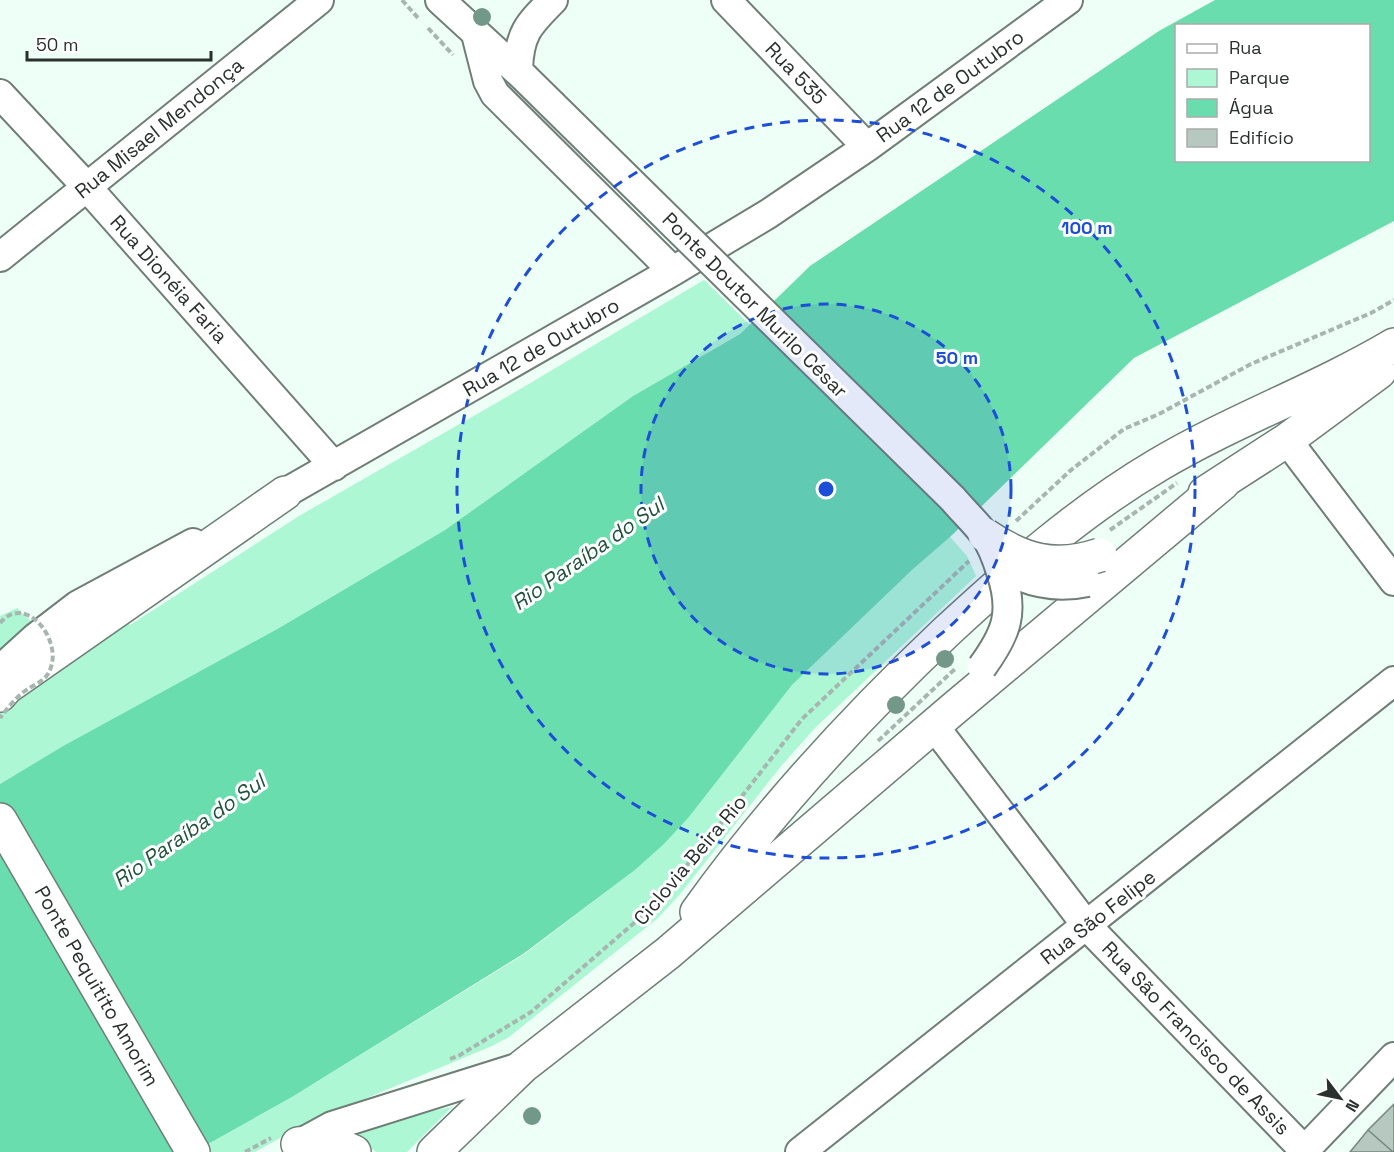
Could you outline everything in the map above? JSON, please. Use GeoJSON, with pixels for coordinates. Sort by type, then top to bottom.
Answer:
{"type":"FeatureCollection","features":[{"type":"Feature","properties":{"kind":"main road"},"geometry":{"type":"LineString","coordinates":[[668,953],[731,865],[830,748],[905,671],[1000,582],[1118,489],[1201,441],[1365,362],[1394,345]]}},
{"type":"Feature","properties":{"kind":"main road"},"geometry":{"type":"LineString","coordinates":[[434,1152],[523,1066],[668,953],[943,718],[1103,560],[1147,525],[1223,483],[1287,440],[1394,361]]}},
{"type":"Feature","properties":{"kind":"main road"},"geometry":{"type":"LineString","coordinates":[[0,694],[285,493]]}},
{"type":"Feature","properties":{"kind":"main road"},"geometry":{"type":"LineString","coordinates":[[985,536],[1018,555],[1040,561],[1067,563],[1103,560]]}},
{"type":"Feature","properties":{"kind":"main road","name":"Ponte Pequitito Amorim"},"geometry":{"type":"LineString","coordinates":[[0,820],[193,1152]]}},
{"type":"Feature","properties":{"kind":"main road"},"geometry":{"type":"LineString","coordinates":[[292,1148],[328,1141],[354,1152]]}},
{"type":"Feature","properties":{"kind":"street","name":"Rua Misael Mendonça"},"geometry":{"type":"LineString","coordinates":[[0,257],[319,0]]}},
{"type":"Feature","properties":{"kind":"street","name":"Ponte Doutor Murilo César"},"geometry":{"type":"LineString","coordinates":[[440,0],[521,74],[953,500],[985,536],[999,565],[1008,595],[1008,616],[999,641],[971,665],[943,718]]}},
{"type":"Feature","properties":{"kind":"street"},"geometry":{"type":"LineString","coordinates":[[521,74],[518,51],[525,33],[553,0]]}},
{"type":"Feature","properties":{"kind":"street","name":"Rua 535"},"geometry":{"type":"LineString","coordinates":[[726,0],[867,147]]}},
{"type":"Feature","properties":{"kind":"street","name":"Rua 12 de Outubro"},"geometry":{"type":"LineString","coordinates":[[0,670],[78,605],[334,466],[674,271],[768,214],[867,147],[1068,0]]}},
{"type":"Feature","properties":{"kind":"street"},"geometry":{"type":"LineString","coordinates":[[476,34],[488,81],[495,94],[674,271]]}},
{"type":"Feature","properties":{"kind":"street","name":"Rua Dionéia Faria"},"geometry":{"type":"LineString","coordinates":[[0,94],[86,186],[334,466]]}},
{"type":"Feature","properties":{"kind":"street"},"geometry":{"type":"LineString","coordinates":[[1287,440],[1394,580]]}},
{"type":"Feature","properties":{"kind":"street"},"geometry":{"type":"LineString","coordinates":[[999,565],[1017,576],[1042,584],[1064,586],[1103,560]]}},
{"type":"Feature","properties":{"kind":"street","name":"Rua São Felipe"},"geometry":{"type":"LineString","coordinates":[[800,1152],[1394,681]]}},
{"type":"Feature","properties":{"kind":"street","name":"Rua São Francisco de Assis"},"geometry":{"type":"LineString","coordinates":[[943,718],[1087,926],[1304,1151]]}},
{"type":"Feature","properties":{"kind":"street"},"geometry":{"type":"LineString","coordinates":[[1304,1151],[1394,1057]]}},
{"type":"Feature","properties":{"kind":"street"},"geometry":{"type":"LineString","coordinates":[[292,1148],[332,1126],[523,1066]]}},
{"type":"Feature","properties":{"kind":"path"},"geometry":{"type":"LineString","coordinates":[[402,0],[456,58]]}},
{"type":"Feature","properties":{"kind":"path"},"geometry":{"type":"LineString","coordinates":[[1103,560],[1177,483]]}},
{"type":"Feature","properties":{"kind":"path"},"geometry":{"type":"LineString","coordinates":[[0,623],[14,614],[33,618],[52,643],[53,658],[46,677],[18,697],[0,718]]}},
{"type":"Feature","properties":{"kind":"path"},"geometry":{"type":"LineString","coordinates":[[878,741],[971,665]]}},
{"type":"Feature","properties":{"kind":"green space"},"geometry":{"type":"Polygon","coordinates":[[[704,280],[750,325],[740,334],[633,396],[445,530],[279,628],[63,746],[0,784],[0,686],[117,600],[130,625],[299,516],[704,280]]]}},
{"type":"Feature","properties":{"kind":"green space"},"geometry":{"type":"Polygon","coordinates":[[[950,537],[967,556],[976,576],[816,727],[782,765],[681,893],[658,918],[509,1037],[492,1046],[309,1122],[255,1152],[210,1152],[207,1145],[292,1097],[523,955],[635,870],[689,817],[792,685],[912,570],[950,537]]]}},
{"type":"Feature","properties":{"kind":"green space"},"geometry":{"type":"Polygon","coordinates":[[[17,608],[36,626],[0,658],[0,616],[17,608]]]}},
{"type":"Feature","properties":{"kind":"green space"},"geometry":{"type":"Polygon","coordinates":[[[452,1107],[407,1152],[376,1152],[363,1142],[348,1135],[428,1112],[452,1107]]]}},
{"type":"Feature","properties":{"kind":"water","name":"Rio Paraíba do Sul"},"geometry":{"type":"Polygon","coordinates":[[[1215,0],[1394,0],[1394,221],[1134,358],[950,537],[912,570],[792,685],[689,817],[635,870],[523,954],[292,1097],[194,1152],[0,1152],[0,784],[63,746],[279,628],[445,530],[633,396],[740,334],[810,266],[1159,31],[1215,0]]]}},
{"type":"Feature","properties":{"kind":"building"},"geometry":{"type":"Polygon","coordinates":[[[1394,1104],[1394,1152],[1393,1152],[1368,1130],[1394,1104]]]}},
{"type":"Feature","properties":{"kind":"building"},"geometry":{"type":"Polygon","coordinates":[[[1368,1130],[1393,1152],[1350,1152],[1368,1130]]]}}]}
